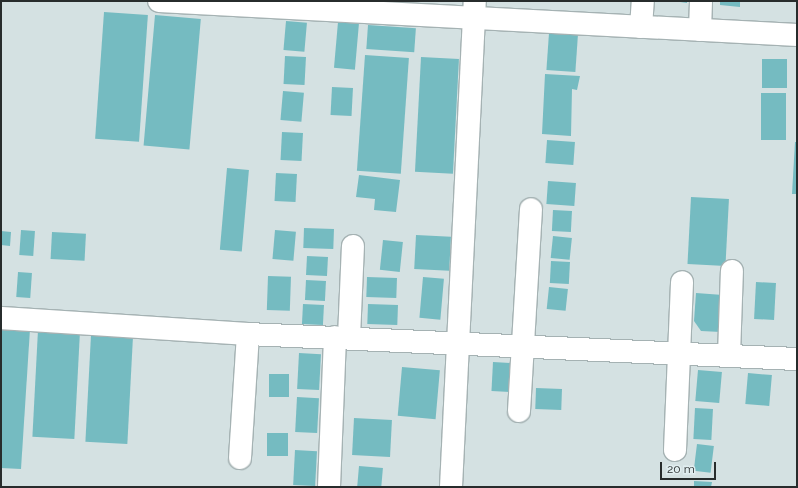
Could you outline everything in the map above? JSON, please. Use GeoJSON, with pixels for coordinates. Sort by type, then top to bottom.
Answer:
{"type":"FeatureCollection","features":[{"type":"Feature","properties":{"kind":"street"},"geometry":{"type":"LineString","coordinates":[[158,1],[475,10],[642,27],[797,35]]}},
{"type":"Feature","properties":{"kind":"street"},"geometry":{"type":"LineString","coordinates":[[642,27],[643,1]]}},
{"type":"Feature","properties":{"kind":"street"},"geometry":{"type":"LineString","coordinates":[[700,30],[701,1]]}},
{"type":"Feature","properties":{"kind":"street"},"geometry":{"type":"LineString","coordinates":[[451,487],[457,341],[475,10]]}},
{"type":"Feature","properties":{"kind":"street"},"geometry":{"type":"LineString","coordinates":[[519,411],[531,209]]}},
{"type":"Feature","properties":{"kind":"street"},"geometry":{"type":"LineString","coordinates":[[329,487],[342,337],[353,246]]}},
{"type":"Feature","properties":{"kind":"street"},"geometry":{"type":"LineString","coordinates":[[729,356],[732,271]]}},
{"type":"Feature","properties":{"kind":"street"},"geometry":{"type":"LineString","coordinates":[[675,450],[682,282]]}},
{"type":"Feature","properties":{"kind":"street"},"geometry":{"type":"LineString","coordinates":[[1,318],[248,334],[523,344],[797,359]]}},
{"type":"Feature","properties":{"kind":"street"},"geometry":{"type":"LineString","coordinates":[[240,458],[248,334]]}},
{"type":"Feature","properties":{"kind":"building"},"geometry":{"type":"Polygon","coordinates":[[[673,1],[687,1],[687,3],[673,1]]]}},
{"type":"Feature","properties":{"kind":"building"},"geometry":{"type":"Polygon","coordinates":[[[720,1],[740,1],[740,7],[720,5],[720,1]]]}},
{"type":"Feature","properties":{"kind":"building"},"geometry":{"type":"Polygon","coordinates":[[[104,12],[148,15],[139,142],[95,139],[104,12]]]}},
{"type":"Feature","properties":{"kind":"building"},"geometry":{"type":"Polygon","coordinates":[[[155,15],[201,19],[189,150],[144,146],[155,15]]]}},
{"type":"Feature","properties":{"kind":"building"},"geometry":{"type":"Polygon","coordinates":[[[286,21],[307,23],[304,52],[283,50],[286,21]]]}},
{"type":"Feature","properties":{"kind":"building"},"geometry":{"type":"Polygon","coordinates":[[[338,22],[359,24],[355,70],[334,68],[338,22]]]}},
{"type":"Feature","properties":{"kind":"building"},"geometry":{"type":"Polygon","coordinates":[[[368,25],[416,28],[414,52],[366,49],[368,25]]]}},
{"type":"Feature","properties":{"kind":"building"},"geometry":{"type":"Polygon","coordinates":[[[549,33],[578,35],[575,72],[546,70],[549,33]]]}},
{"type":"Feature","properties":{"kind":"building"},"geometry":{"type":"Polygon","coordinates":[[[365,55],[409,58],[401,174],[357,171],[365,55]]]}},
{"type":"Feature","properties":{"kind":"building"},"geometry":{"type":"Polygon","coordinates":[[[285,56],[306,57],[305,85],[284,84],[285,56]]]}},
{"type":"Feature","properties":{"kind":"building"},"geometry":{"type":"Polygon","coordinates":[[[421,57],[459,59],[453,174],[415,172],[421,57]]]}},
{"type":"Feature","properties":{"kind":"building"},"geometry":{"type":"Polygon","coordinates":[[[762,59],[787,59],[787,88],[762,88],[762,59]]]}},
{"type":"Feature","properties":{"kind":"building"},"geometry":{"type":"Polygon","coordinates":[[[545,74],[580,76],[577,90],[572,89],[571,136],[542,134],[545,74]]]}},
{"type":"Feature","properties":{"kind":"building"},"geometry":{"type":"Polygon","coordinates":[[[332,87],[353,88],[352,116],[331,115],[332,87]]]}},
{"type":"Feature","properties":{"kind":"building"},"geometry":{"type":"Polygon","coordinates":[[[283,91],[304,93],[301,122],[280,120],[283,91]]]}},
{"type":"Feature","properties":{"kind":"building"},"geometry":{"type":"Polygon","coordinates":[[[761,93],[786,93],[786,140],[761,140],[761,93]]]}},
{"type":"Feature","properties":{"kind":"building"},"geometry":{"type":"Polygon","coordinates":[[[282,132],[303,133],[302,161],[281,160],[282,132]]]}},
{"type":"Feature","properties":{"kind":"building"},"geometry":{"type":"Polygon","coordinates":[[[547,140],[575,142],[573,165],[545,163],[547,140]]]}},
{"type":"Feature","properties":{"kind":"building"},"geometry":{"type":"Polygon","coordinates":[[[795,142],[797,142],[797,194],[792,194],[795,142]]]}},
{"type":"Feature","properties":{"kind":"building"},"geometry":{"type":"Polygon","coordinates":[[[227,168],[249,170],[242,252],[220,250],[227,168]]]}},
{"type":"Feature","properties":{"kind":"building"},"geometry":{"type":"Polygon","coordinates":[[[276,173],[297,174],[296,202],[275,201],[276,173]]]}},
{"type":"Feature","properties":{"kind":"building"},"geometry":{"type":"Polygon","coordinates":[[[359,175],[400,180],[396,212],[374,210],[375,199],[356,197],[359,175]]]}},
{"type":"Feature","properties":{"kind":"building"},"geometry":{"type":"Polygon","coordinates":[[[548,181],[576,183],[574,206],[546,204],[548,181]]]}},
{"type":"Feature","properties":{"kind":"building"},"geometry":{"type":"Polygon","coordinates":[[[691,197],[729,199],[725,266],[687,264],[691,197]]]}},
{"type":"Feature","properties":{"kind":"building"},"geometry":{"type":"Polygon","coordinates":[[[553,210],[572,211],[571,232],[552,231],[553,210]]]}},
{"type":"Feature","properties":{"kind":"building"},"geometry":{"type":"Polygon","coordinates":[[[304,228],[334,229],[333,249],[303,248],[304,228]]]}},
{"type":"Feature","properties":{"kind":"building"},"geometry":{"type":"Polygon","coordinates":[[[21,230],[35,231],[33,256],[19,255],[21,230]]]}},
{"type":"Feature","properties":{"kind":"building"},"geometry":{"type":"Polygon","coordinates":[[[275,230],[296,232],[293,261],[272,259],[275,230]]]}},
{"type":"Feature","properties":{"kind":"building"},"geometry":{"type":"Polygon","coordinates":[[[1,231],[11,232],[10,246],[1,245],[1,231]]]}},
{"type":"Feature","properties":{"kind":"building"},"geometry":{"type":"Polygon","coordinates":[[[52,232],[86,234],[85,261],[51,259],[52,232]]]}},
{"type":"Feature","properties":{"kind":"building"},"geometry":{"type":"Polygon","coordinates":[[[416,235],[451,237],[449,271],[414,269],[416,235]]]}},
{"type":"Feature","properties":{"kind":"building"},"geometry":{"type":"Polygon","coordinates":[[[553,236],[572,238],[570,260],[551,258],[553,236]]]}},
{"type":"Feature","properties":{"kind":"building"},"geometry":{"type":"Polygon","coordinates":[[[383,240],[403,242],[400,272],[380,270],[383,240]]]}},
{"type":"Feature","properties":{"kind":"building"},"geometry":{"type":"Polygon","coordinates":[[[307,256],[328,257],[327,276],[306,275],[307,256]]]}},
{"type":"Feature","properties":{"kind":"building"},"geometry":{"type":"Polygon","coordinates":[[[551,261],[570,262],[569,284],[550,283],[551,261]]]}},
{"type":"Feature","properties":{"kind":"building"},"geometry":{"type":"Polygon","coordinates":[[[18,272],[32,273],[30,298],[16,297],[18,272]]]}},
{"type":"Feature","properties":{"kind":"building"},"geometry":{"type":"Polygon","coordinates":[[[268,276],[291,277],[290,311],[267,310],[268,276]]]}},
{"type":"Feature","properties":{"kind":"building"},"geometry":{"type":"Polygon","coordinates":[[[367,277],[397,278],[396,298],[366,297],[367,277]]]}},
{"type":"Feature","properties":{"kind":"building"},"geometry":{"type":"Polygon","coordinates":[[[423,277],[444,279],[440,320],[419,318],[423,277]]]}},
{"type":"Feature","properties":{"kind":"building"},"geometry":{"type":"Polygon","coordinates":[[[306,280],[326,281],[325,301],[305,300],[306,280]]]}},
{"type":"Feature","properties":{"kind":"building"},"geometry":{"type":"Polygon","coordinates":[[[756,282],[776,283],[774,320],[754,319],[756,282]]]}},
{"type":"Feature","properties":{"kind":"building"},"geometry":{"type":"Polygon","coordinates":[[[549,287],[568,289],[566,311],[547,309],[549,287]]]}},
{"type":"Feature","properties":{"kind":"building"},"geometry":{"type":"Polygon","coordinates":[[[696,293],[723,295],[721,332],[701,331],[694,321],[696,293]]]}},
{"type":"Feature","properties":{"kind":"building"},"geometry":{"type":"Polygon","coordinates":[[[303,304],[324,305],[323,325],[302,324],[303,304]]]}},
{"type":"Feature","properties":{"kind":"building"},"geometry":{"type":"Polygon","coordinates":[[[368,304],[398,305],[397,325],[367,324],[368,304]]]}},
{"type":"Feature","properties":{"kind":"building"},"geometry":{"type":"Polygon","coordinates":[[[1,328],[30,329],[21,469],[1,468],[1,328]]]}},
{"type":"Feature","properties":{"kind":"building"},"geometry":{"type":"Polygon","coordinates":[[[38,330],[80,332],[74,439],[32,437],[38,330]]]}},
{"type":"Feature","properties":{"kind":"building"},"geometry":{"type":"Polygon","coordinates":[[[91,335],[133,337],[127,444],[85,442],[91,335]]]}},
{"type":"Feature","properties":{"kind":"building"},"geometry":{"type":"Polygon","coordinates":[[[299,353],[321,354],[319,390],[297,389],[299,353]]]}},
{"type":"Feature","properties":{"kind":"building"},"geometry":{"type":"Polygon","coordinates":[[[493,362],[513,363],[511,392],[491,391],[493,362]]]}},
{"type":"Feature","properties":{"kind":"building"},"geometry":{"type":"Polygon","coordinates":[[[402,367],[440,370],[436,419],[398,416],[402,367]]]}},
{"type":"Feature","properties":{"kind":"building"},"geometry":{"type":"Polygon","coordinates":[[[698,370],[722,372],[719,403],[695,401],[698,370]]]}},
{"type":"Feature","properties":{"kind":"building"},"geometry":{"type":"Polygon","coordinates":[[[748,373],[772,375],[769,406],[745,404],[748,373]]]}},
{"type":"Feature","properties":{"kind":"building"},"geometry":{"type":"Polygon","coordinates":[[[269,374],[289,374],[289,397],[269,397],[269,374]]]}},
{"type":"Feature","properties":{"kind":"building"},"geometry":{"type":"Polygon","coordinates":[[[536,388],[562,389],[561,410],[535,409],[536,388]]]}},
{"type":"Feature","properties":{"kind":"building"},"geometry":{"type":"Polygon","coordinates":[[[297,397],[319,398],[317,433],[295,432],[297,397]]]}},
{"type":"Feature","properties":{"kind":"building"},"geometry":{"type":"Polygon","coordinates":[[[695,408],[713,409],[711,440],[693,439],[695,408]]]}},
{"type":"Feature","properties":{"kind":"building"},"geometry":{"type":"Polygon","coordinates":[[[354,418],[392,420],[390,457],[352,455],[354,418]]]}},
{"type":"Feature","properties":{"kind":"building"},"geometry":{"type":"Polygon","coordinates":[[[267,433],[288,433],[288,456],[267,456],[267,433]]]}},
{"type":"Feature","properties":{"kind":"building"},"geometry":{"type":"Polygon","coordinates":[[[697,444],[714,446],[711,473],[694,471],[697,444]]]}},
{"type":"Feature","properties":{"kind":"building"},"geometry":{"type":"Polygon","coordinates":[[[295,450],[317,451],[315,486],[293,485],[295,450]]]}},
{"type":"Feature","properties":{"kind":"building"},"geometry":{"type":"Polygon","coordinates":[[[359,466],[383,468],[381,487],[357,487],[359,466]]]}},
{"type":"Feature","properties":{"kind":"building"},"geometry":{"type":"Polygon","coordinates":[[[694,481],[712,482],[711,487],[694,487],[694,481]]]}}]}
